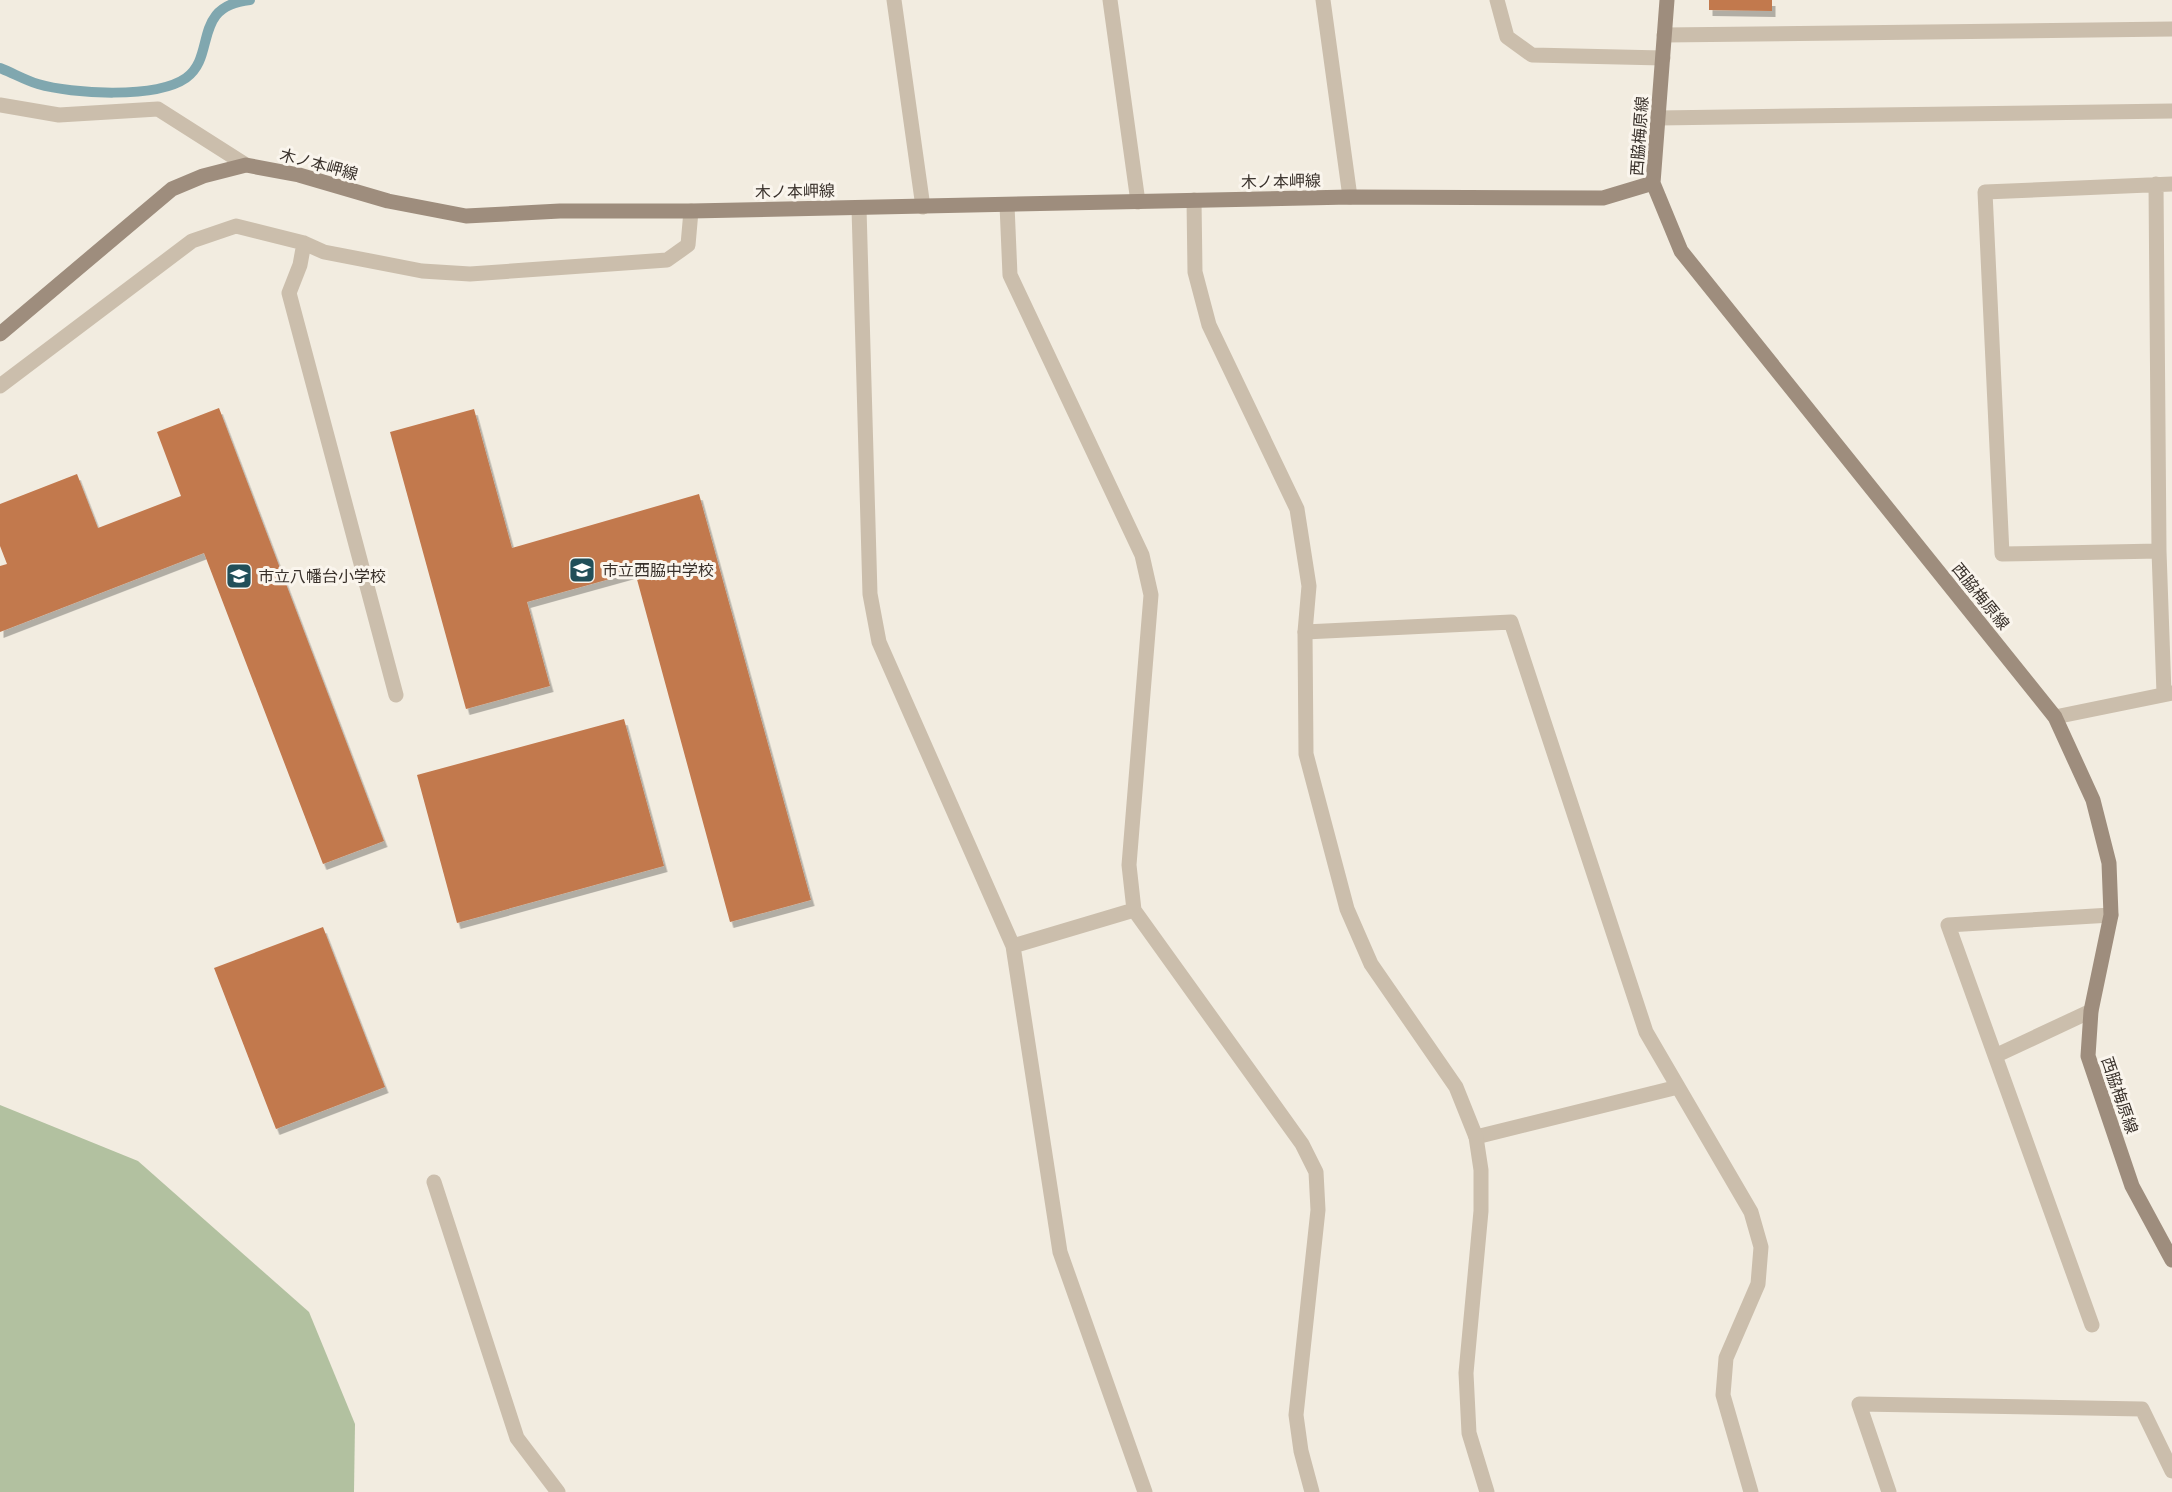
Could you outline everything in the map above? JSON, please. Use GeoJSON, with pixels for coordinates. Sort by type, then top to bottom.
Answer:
{"type":"FeatureCollection","features":[{"type":"Feature","properties":{"kind":"main road","name":"西脇梅原線"},"geometry":{"type":"LineString","coordinates":[[1667,0],[1653,183],[1681,251],[2055,717],[2093,800],[2109,863],[2111,915],[2091,1011],[2088,1056],[2132,1186],[2172,1260]]}},
{"type":"Feature","properties":{"kind":"main road","name":"木ノ本岬線"},"geometry":{"type":"LineString","coordinates":[[0,334],[172,189],[203,176],[246,165],[299,175],[388,201],[466,216],[560,211],[923,207],[1350,197],[1604,198],[1653,183]]}},
{"type":"Feature","properties":{"kind":"street"},"geometry":{"type":"LineString","coordinates":[[894,0],[923,207]]}},
{"type":"Feature","properties":{"kind":"street"},"geometry":{"type":"LineString","coordinates":[[1110,0],[1138,202]]}},
{"type":"Feature","properties":{"kind":"street"},"geometry":{"type":"LineString","coordinates":[[1323,0],[1350,197]]}},
{"type":"Feature","properties":{"kind":"street"},"geometry":{"type":"LineString","coordinates":[[1497,0],[1507,38],[1532,55],[1663,58]]}},
{"type":"Feature","properties":{"kind":"street"},"geometry":{"type":"LineString","coordinates":[[1664,35],[2172,29]]}},
{"type":"Feature","properties":{"kind":"street"},"geometry":{"type":"LineString","coordinates":[[0,105],[59,115],[158,109],[246,165]]}},
{"type":"Feature","properties":{"kind":"street"},"geometry":{"type":"LineString","coordinates":[[1658,118],[2172,111]]}},
{"type":"Feature","properties":{"kind":"street"},"geometry":{"type":"LineString","coordinates":[[2055,717],[2168,694],[2159,551],[2164,184],[1985,192],[2002,554],[2159,551]]}},
{"type":"Feature","properties":{"kind":"street"},"geometry":{"type":"LineString","coordinates":[[1194,200],[1195,272],[1209,325],[1297,509],[1308,586],[1305,632],[1306,754],[1347,909],[1371,964],[1456,1087],[1476,1137],[1481,1170],[1481,1211],[1466,1373],[1469,1433],[1487,1492]]}},
{"type":"Feature","properties":{"kind":"street"},"geometry":{"type":"LineString","coordinates":[[1007,205],[1010,275],[1142,555],[1150,595],[1129,865],[1134,910],[1302,1144],[1316,1172],[1318,1210],[1296,1415],[1301,1450],[1312,1492]]}},
{"type":"Feature","properties":{"kind":"street"},"geometry":{"type":"LineString","coordinates":[[859,208],[870,594],[879,642],[1013,946],[1060,1252],[1146,1492]]}},
{"type":"Feature","properties":{"kind":"street"},"geometry":{"type":"LineString","coordinates":[[0,386],[192,240],[236,226],[304,243],[324,252],[422,271],[470,274],[668,260],[688,245],[691,211]]}},
{"type":"Feature","properties":{"kind":"street"},"geometry":{"type":"LineString","coordinates":[[304,243],[300,265],[289,293],[396,695]]}},
{"type":"Feature","properties":{"kind":"street"},"geometry":{"type":"LineString","coordinates":[[1305,632],[1511,622],[1646,1032],[1752,1212],[1761,1247],[1758,1284],[1726,1358],[1723,1395],[1751,1492]]}},
{"type":"Feature","properties":{"kind":"street"},"geometry":{"type":"LineString","coordinates":[[1013,946],[1134,910]]}},
{"type":"Feature","properties":{"kind":"street"},"geometry":{"type":"LineString","coordinates":[[2092,1325],[1997,1055],[1948,925],[2111,915]]}},
{"type":"Feature","properties":{"kind":"street"},"geometry":{"type":"LineString","coordinates":[[1997,1055],[2091,1011]]}},
{"type":"Feature","properties":{"kind":"street"},"geometry":{"type":"LineString","coordinates":[[1476,1137],[1678,1087]]}},
{"type":"Feature","properties":{"kind":"street"},"geometry":{"type":"LineString","coordinates":[[434,1182],[517,1438],[558,1492]]}},
{"type":"Feature","properties":{"kind":"street"},"geometry":{"type":"LineString","coordinates":[[1889,1492],[1859,1404],[2142,1410],[2172,1471]]}},
{"type":"Feature","properties":{"kind":"green space"},"geometry":{"type":"Polygon","coordinates":[[[0,1105],[138,1161],[309,1312],[355,1424],[354,1492],[0,1492],[0,1105]]]}},
{"type":"Feature","properties":{"kind":"building"},"geometry":{"type":"Polygon","coordinates":[[[1709,0],[1772,0],[1772,11],[1709,10],[1709,0]]]}},
{"type":"Feature","properties":{"kind":"building"},"geometry":{"type":"Polygon","coordinates":[[[219,408],[384,841],[323,864],[204,553],[0,632],[0,566],[7,564],[0,546],[0,504],[77,474],[98,528],[181,496],[157,432],[219,408]]]}},
{"type":"Feature","properties":{"kind":"building"},"geometry":{"type":"Polygon","coordinates":[[[474,409],[512,548],[699,494],[811,900],[730,922],[635,572],[527,602],[550,686],[466,709],[390,432],[474,409]]]}},
{"type":"Feature","properties":{"kind":"building"},"geometry":{"type":"Polygon","coordinates":[[[624,719],[664,866],[457,923],[417,775],[624,719]]]}},
{"type":"Feature","properties":{"kind":"building"},"geometry":{"type":"Polygon","coordinates":[[[323,927],[385,1087],[276,1129],[214,968],[323,927]]]}},
{"type":"Feature","properties":{"kind":"waterway"},"geometry":{"type":"LineString","coordinates":[[0,68],[28,81],[71,90],[135,92],[172,85],[186,78],[195,69],[212,22],[219,12],[232,4],[250,0]]}},
{"type":"Feature","properties":{"kind":"place","name":"市立西脇中学校"},"geometry":{"type":"Point","coordinates":[582,570]}},
{"type":"Feature","properties":{"kind":"place","name":"市立八幡台小学校"},"geometry":{"type":"Point","coordinates":[239,576]}}]}
